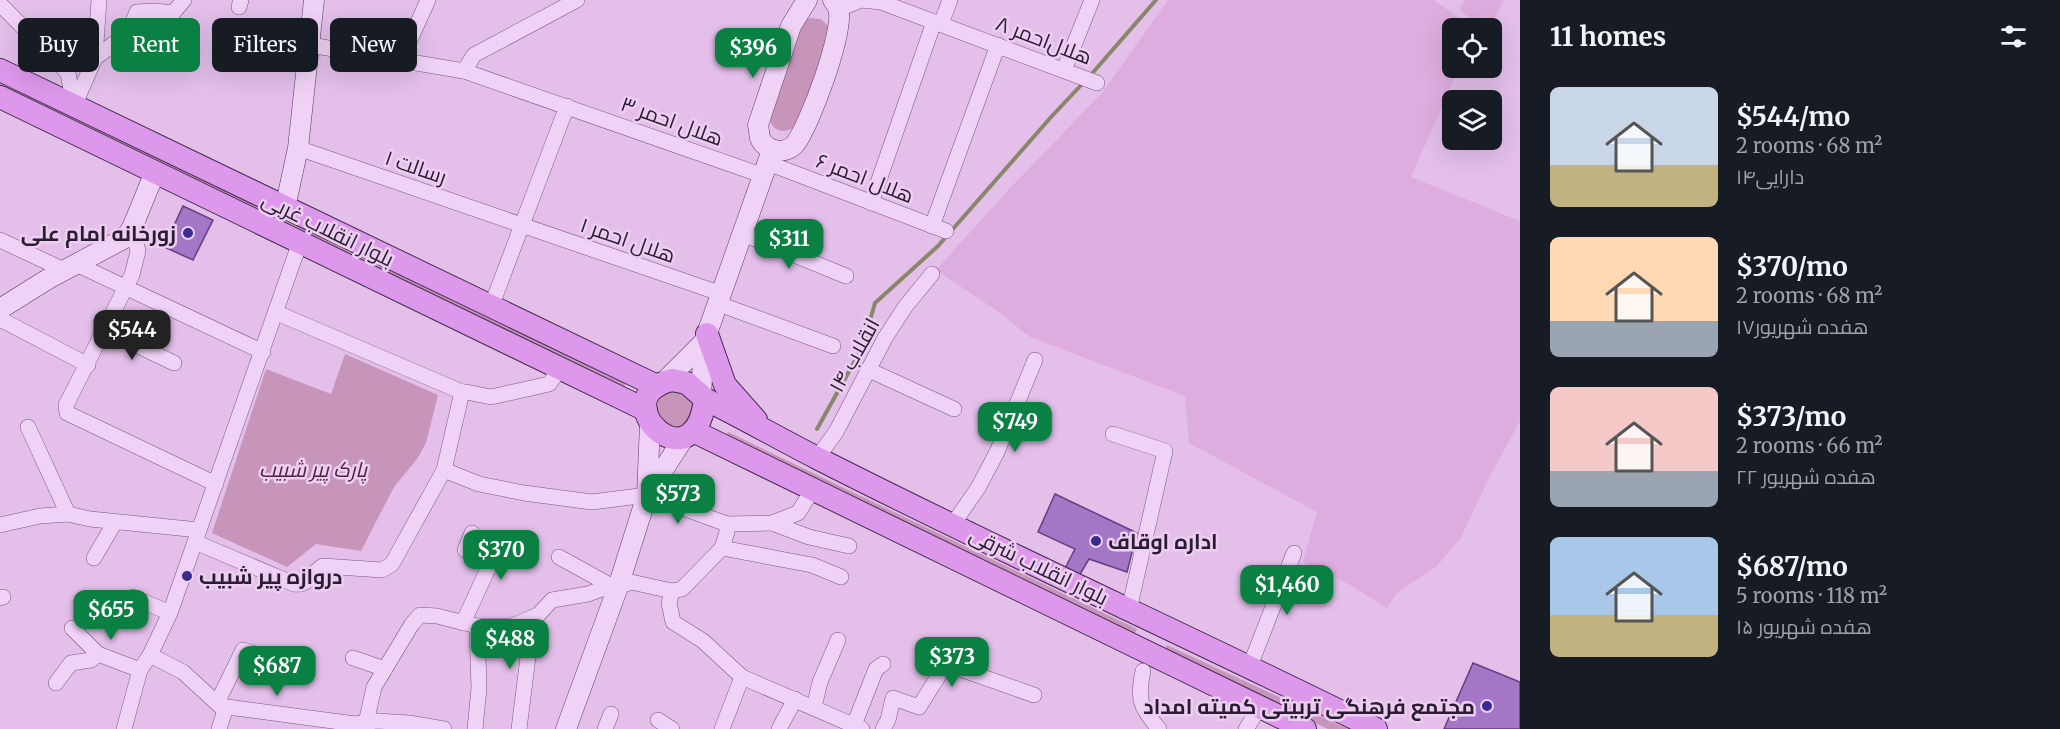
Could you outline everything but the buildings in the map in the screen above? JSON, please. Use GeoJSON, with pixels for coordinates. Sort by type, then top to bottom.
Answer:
{"type":"FeatureCollection","features":[{"type":"Feature","properties":{"kind":"main road"},"geometry":{"type":"LineString","coordinates":[[312,18],[314,0]]}},
{"type":"Feature","properties":{"kind":"main road"},"geometry":{"type":"LineString","coordinates":[[647,495],[689,434],[699,424],[703,415],[706,338],[768,163],[758,125],[791,26],[807,0]]}},
{"type":"Feature","properties":{"kind":"main road"},"geometry":{"type":"LineString","coordinates":[[768,163],[782,151],[793,146],[804,130],[834,47],[836,4]]}},
{"type":"Feature","properties":{"kind":"main road","name":"بلوار انقلاب غربی"},"geometry":{"type":"LineString","coordinates":[[0,70],[285,208],[660,384]]}},
{"type":"Feature","properties":{"kind":"main road"},"geometry":{"type":"LineString","coordinates":[[285,208],[298,148],[307,72]]}},
{"type":"Feature","properties":{"kind":"main road","name":"بلوار انقلاب غربی"},"geometry":{"type":"LineString","coordinates":[[0,97],[561,368],[648,417]]}},
{"type":"Feature","properties":{"kind":"main road"},"geometry":{"type":"LineString","coordinates":[[0,309],[70,267],[125,238],[132,228],[155,172]]}},
{"type":"Feature","properties":{"kind":"main road"},"geometry":{"type":"LineString","coordinates":[[566,729],[618,587],[647,495],[648,417],[646,401],[706,338]]}},
{"type":"Feature","properties":{"kind":"main road"},"geometry":{"type":"LineString","coordinates":[[706,338],[725,385],[762,428]]}},
{"type":"Feature","properties":{"kind":"main road"},"geometry":{"type":"LineString","coordinates":[[660,384],[672,380],[687,383],[693,386],[703,398]]}},
{"type":"Feature","properties":{"kind":"main road","name":"بلوار انقلاب شرقی"},"geometry":{"type":"LineString","coordinates":[[703,398],[817,458],[1376,729]]}},
{"type":"Feature","properties":{"kind":"main road"},"geometry":{"type":"LineString","coordinates":[[648,417],[655,430],[666,436],[689,434]]}},
{"type":"Feature","properties":{"kind":"main road","name":"بلوار انقلاب شرقی"},"geometry":{"type":"LineString","coordinates":[[689,434],[813,489],[1125,642],[1152,665],[1260,707],[1305,729]]}},
{"type":"Feature","properties":{"kind":"main road"},"geometry":{"type":"LineString","coordinates":[[1125,642],[1133,641],[1142,635],[1134,612]]}},
{"type":"Feature","properties":{"kind":"main road"},"geometry":{"type":"LineString","coordinates":[[1152,665],[1159,645],[1176,632]]}},
{"type":"Feature","properties":{"kind":"street"},"geometry":{"type":"LineString","coordinates":[[98,18],[99,0]]}},
{"type":"Feature","properties":{"kind":"street"},"geometry":{"type":"LineString","coordinates":[[99,55],[128,33],[137,12],[173,13],[184,0]]}},
{"type":"Feature","properties":{"kind":"street"},"geometry":{"type":"LineString","coordinates":[[417,24],[428,0]]}},
{"type":"Feature","properties":{"kind":"street"},"geometry":{"type":"LineString","coordinates":[[464,71],[474,55],[577,0]]}},
{"type":"Feature","properties":{"kind":"street","name":"هلال‌احمر ۸"},"geometry":{"type":"LineString","coordinates":[[836,4],[861,0],[881,2],[1097,83]]}},
{"type":"Feature","properties":{"kind":"street"},"geometry":{"type":"LineString","coordinates":[[871,203],[938,23],[950,0]]}},
{"type":"Feature","properties":{"kind":"street"},"geometry":{"type":"LineString","coordinates":[[1064,70],[1092,0]]}},
{"type":"Feature","properties":{"kind":"street"},"geometry":{"type":"LineString","coordinates":[[0,4],[68,73],[74,106]]}},
{"type":"Feature","properties":{"kind":"street","name":"هلال احمر ۶"},"geometry":{"type":"LineString","coordinates":[[768,163],[939,228],[998,45]]}},
{"type":"Feature","properties":{"kind":"street","name":"هلال احمر ۳"},"geometry":{"type":"LineString","coordinates":[[417,63],[464,71],[567,106],[768,163]]}},
{"type":"Feature","properties":{"kind":"street"},"geometry":{"type":"LineString","coordinates":[[74,106],[89,72]]}},
{"type":"Feature","properties":{"kind":"street"},"geometry":{"type":"LineString","coordinates":[[491,306],[567,106]]}},
{"type":"Feature","properties":{"kind":"street","name":"رسالت ۱"},"geometry":{"type":"LineString","coordinates":[[298,148],[520,225]]}},
{"type":"Feature","properties":{"kind":"street","name":"هلال احمر ۱"},"geometry":{"type":"LineString","coordinates":[[520,225],[720,299],[833,346]]}},
{"type":"Feature","properties":{"kind":"street"},"geometry":{"type":"LineString","coordinates":[[132,228],[138,252],[132,275],[66,405],[67,413],[216,484]]}},
{"type":"Feature","properties":{"kind":"street"},"geometry":{"type":"LineString","coordinates":[[743,234],[846,276]]}},
{"type":"Feature","properties":{"kind":"street"},"geometry":{"type":"LineString","coordinates":[[0,240],[126,287],[263,352]]}},
{"type":"Feature","properties":{"kind":"street"},"geometry":{"type":"LineString","coordinates":[[124,729],[144,663],[171,613],[300,242]]}},
{"type":"Feature","properties":{"kind":"street","name":"انقلاب ۱۴"},"geometry":{"type":"LineString","coordinates":[[817,458],[836,432],[905,307],[932,274]]}},
{"type":"Feature","properties":{"kind":"street"},"geometry":{"type":"LineString","coordinates":[[277,313],[462,392],[491,398],[549,384],[561,368]]}},
{"type":"Feature","properties":{"kind":"street"},"geometry":{"type":"LineString","coordinates":[[0,320],[88,365]]}},
{"type":"Feature","properties":{"kind":"street"},"geometry":{"type":"LineString","coordinates":[[105,330],[174,363]]}},
{"type":"Feature","properties":{"kind":"street"},"geometry":{"type":"LineString","coordinates":[[953,524],[978,488],[997,452],[1035,360]]}},
{"type":"Feature","properties":{"kind":"street"},"geometry":{"type":"LineString","coordinates":[[869,370],[954,409]]}},
{"type":"Feature","properties":{"kind":"street"},"geometry":{"type":"LineString","coordinates":[[0,525],[40,516],[68,514],[197,536],[294,584],[306,583],[323,566],[382,570],[392,564],[444,470],[462,392]]}},
{"type":"Feature","properties":{"kind":"street"},"geometry":{"type":"LineString","coordinates":[[28,427],[68,514]]}},
{"type":"Feature","properties":{"kind":"street"},"geometry":{"type":"LineString","coordinates":[[1113,434],[1165,451],[1134,612]]}},
{"type":"Feature","properties":{"kind":"street"},"geometry":{"type":"LineString","coordinates":[[444,470],[479,484],[524,493],[592,502],[647,495],[727,524],[772,522],[798,513],[813,489]]}},
{"type":"Feature","properties":{"kind":"street"},"geometry":{"type":"LineString","coordinates":[[94,558],[115,522]]}},
{"type":"Feature","properties":{"kind":"street"},"geometry":{"type":"LineString","coordinates":[[772,522],[809,537],[849,546]]}},
{"type":"Feature","properties":{"kind":"street"},"geometry":{"type":"LineString","coordinates":[[358,725],[374,687],[412,624],[420,615],[437,616],[470,624],[512,626],[538,615],[552,600],[618,587],[631,582],[672,591],[682,590],[722,548],[728,532],[727,524]]}},
{"type":"Feature","properties":{"kind":"street"},"geometry":{"type":"LineString","coordinates":[[472,533],[465,550],[492,560],[470,624],[479,688],[475,729]]}},
{"type":"Feature","properties":{"kind":"street"},"geometry":{"type":"LineString","coordinates":[[722,548],[812,565],[841,577]]}},
{"type":"Feature","properties":{"kind":"street"},"geometry":{"type":"LineString","coordinates":[[1250,666],[1294,553]]}},
{"type":"Feature","properties":{"kind":"street"},"geometry":{"type":"LineString","coordinates":[[559,557],[608,584],[618,587]]}},
{"type":"Feature","properties":{"kind":"street"},"geometry":{"type":"LineString","coordinates":[[672,591],[669,603],[673,622],[703,641],[742,677],[858,727],[876,669],[884,664]]}},
{"type":"Feature","properties":{"kind":"street"},"geometry":{"type":"LineString","coordinates":[[133,597],[171,613]]}},
{"type":"Feature","properties":{"kind":"street"},"geometry":{"type":"LineString","coordinates":[[519,729],[533,617]]}},
{"type":"Feature","properties":{"kind":"street"},"geometry":{"type":"LineString","coordinates":[[72,628],[98,654],[183,672],[222,705],[327,724],[358,725],[377,721],[444,729]]}},
{"type":"Feature","properties":{"kind":"street"},"geometry":{"type":"LineString","coordinates":[[814,707],[820,682],[838,640]]}},
{"type":"Feature","properties":{"kind":"street"},"geometry":{"type":"LineString","coordinates":[[219,729],[222,705],[243,650],[271,659]]}},
{"type":"Feature","properties":{"kind":"street"},"geometry":{"type":"LineString","coordinates":[[56,684],[71,663],[91,660],[98,654]]}},
{"type":"Feature","properties":{"kind":"street"},"geometry":{"type":"LineString","coordinates":[[353,658],[385,669]]}},
{"type":"Feature","properties":{"kind":"street"},"geometry":{"type":"LineString","coordinates":[[883,729],[888,720],[893,698],[919,707],[946,664],[1034,695]]}},
{"type":"Feature","properties":{"kind":"street"},"geometry":{"type":"LineString","coordinates":[[1152,665],[1138,691],[1146,713],[1159,729]]}},
{"type":"Feature","properties":{"kind":"street"},"geometry":{"type":"LineString","coordinates":[[722,729],[742,677]]}},
{"type":"Feature","properties":{"kind":"street"},"geometry":{"type":"LineString","coordinates":[[779,729],[795,699]]}},
{"type":"Feature","properties":{"kind":"street"},"geometry":{"type":"LineString","coordinates":[[1246,729],[1260,707]]}},
{"type":"Feature","properties":{"kind":"street"},"geometry":{"type":"LineString","coordinates":[[604,729],[611,714]]}},
{"type":"Feature","properties":{"kind":"street"},"geometry":{"type":"LineString","coordinates":[[658,720],[672,729]]}},
{"type":"Feature","properties":{"kind":"shaded area"},"geometry":{"type":"Polygon","coordinates":[[[1168,0],[1434,0],[1459,18],[1442,18],[1442,78],[1455,78],[1449,90],[1442,90],[1442,107],[1411,177],[1520,221],[1520,421],[1490,476],[1460,539],[1437,566],[1397,593],[1387,608],[1332,574],[1320,574],[1303,561],[1317,512],[1189,443],[1185,396],[1030,337],[996,310],[936,270],[1009,189],[1102,93],[1168,0]]]}},
{"type":"Feature","properties":{"kind":"shaded area"},"geometry":{"type":"Polygon","coordinates":[[[1464,0],[1504,0],[1495,18],[1471,18],[1460,10],[1464,0]]]}},
{"type":"Feature","properties":{"kind":"green space"},"geometry":{"type":"Polygon","coordinates":[[[810,18],[821,19],[830,28],[802,122],[788,130],[779,130],[772,125],[769,119],[799,24],[810,18]]]}},
{"type":"Feature","properties":{"kind":"green space"},"geometry":{"type":"Polygon","coordinates":[[[0,80],[628,379],[622,392],[0,88],[0,80]]]}},
{"type":"Feature","properties":{"kind":"green space","name":"پارک پیر شبیب"},"geometry":{"type":"Polygon","coordinates":[[[345,354],[438,395],[426,443],[417,459],[394,487],[361,551],[316,544],[287,567],[212,533],[266,369],[331,394],[345,354]]]}},
{"type":"Feature","properties":{"kind":"green space"},"geometry":{"type":"Polygon","coordinates":[[[679,390],[693,402],[687,424],[675,428],[659,419],[658,402],[663,395],[679,390]]]}},
{"type":"Feature","properties":{"kind":"green space"},"geometry":{"type":"Polygon","coordinates":[[[728,432],[1137,629],[1134,635],[724,439],[728,432]]]}},
{"type":"Feature","properties":{"kind":"green space"},"geometry":{"type":"Polygon","coordinates":[[[1167,645],[1348,729],[1328,729],[1164,652],[1167,645]]]}},
{"type":"Feature","properties":{"kind":"waterway"},"geometry":{"type":"LineString","coordinates":[[1089,77],[1156,0]]}},
{"type":"Feature","properties":{"kind":"waterway"},"geometry":{"type":"LineString","coordinates":[[817,429],[862,348],[875,303],[938,246],[1084,82]]}},
{"type":"Feature","properties":{"kind":"place","name":"زورخانه امام علی"},"geometry":{"type":"Point","coordinates":[188,233]}},
{"type":"Feature","properties":{"kind":"place","name":"اداره اوقاف"},"geometry":{"type":"Point","coordinates":[1096,541]}},
{"type":"Feature","properties":{"kind":"place","name":"دروازه پیر شبیب"},"geometry":{"type":"Point","coordinates":[187,576]}},
{"type":"Feature","properties":{"kind":"place","name":"مجتمع فرهنگی ‌تربیتی کمیته امداد"},"geometry":{"type":"Point","coordinates":[1487,706]}}]}
